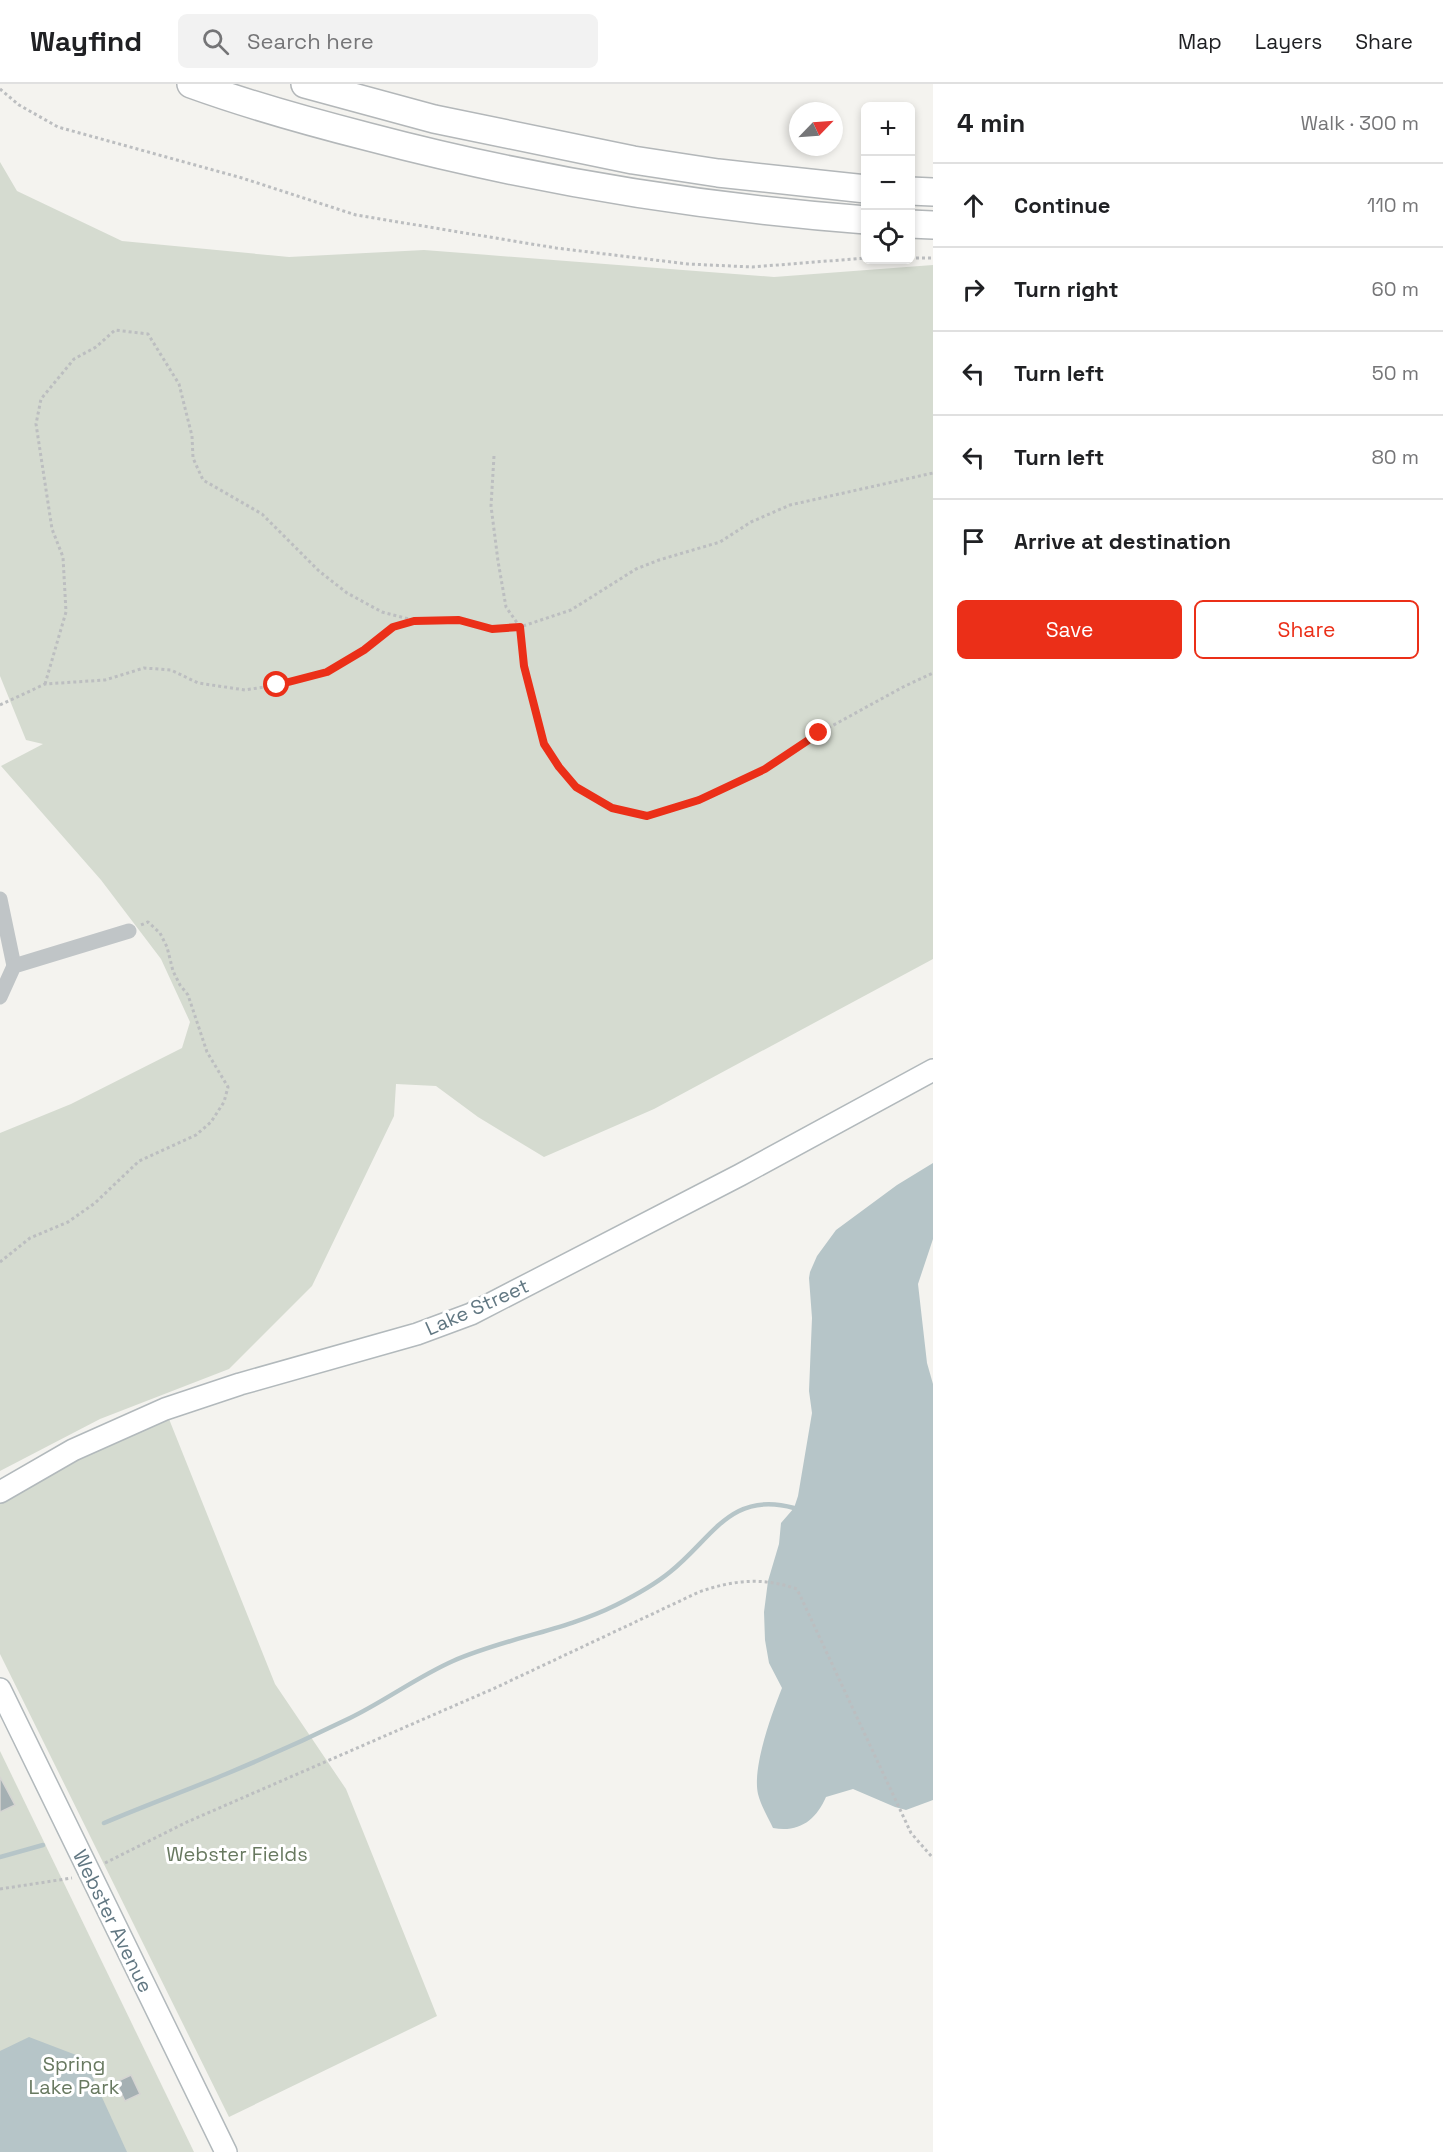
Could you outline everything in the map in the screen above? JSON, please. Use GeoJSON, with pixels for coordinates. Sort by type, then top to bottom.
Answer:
{"type":"FeatureCollection","features":[{"type":"Feature","properties":{"kind":"highway"},"geometry":{"type":"LineString","coordinates":[[191,84],[318,124],[572,183],[807,216],[861,220]]}},
{"type":"Feature","properties":{"kind":"highway"},"geometry":{"type":"LineString","coordinates":[[305,84],[434,119],[633,160],[718,173],[861,188]]}},
{"type":"Feature","properties":{"kind":"highway"},"geometry":{"type":"LineString","coordinates":[[915,191],[933,192]]}},
{"type":"Feature","properties":{"kind":"highway"},"geometry":{"type":"LineString","coordinates":[[915,224],[933,225]]}},
{"type":"Feature","properties":{"kind":"street"},"geometry":{"type":"LineString","coordinates":[[0,899],[14,966],[0,997]]}},
{"type":"Feature","properties":{"kind":"street"},"geometry":{"type":"LineString","coordinates":[[14,966],[129,931]]}},
{"type":"Feature","properties":{"kind":"street","name":"Lake Street"},"geometry":{"type":"LineString","coordinates":[[0,1492],[73,1450],[165,1409],[240,1384],[417,1334],[471,1314],[740,1175],[933,1070]]}},
{"type":"Feature","properties":{"kind":"street","name":"Webster Avenue"},"geometry":{"type":"LineString","coordinates":[[0,1689],[226,2152]]}},
{"type":"Feature","properties":{"kind":"path"},"geometry":{"type":"LineString","coordinates":[[0,89],[19,105],[58,127],[242,178],[356,215],[556,248],[688,264],[752,267],[861,258]]}},
{"type":"Feature","properties":{"kind":"path"},"geometry":{"type":"LineString","coordinates":[[915,258],[933,258]]}},
{"type":"Feature","properties":{"kind":"path"},"geometry":{"type":"LineString","coordinates":[[45,684],[66,612],[63,557],[52,529],[36,424],[41,399],[74,358],[96,347],[115,330],[148,334],[179,384],[192,436],[193,458],[203,480],[262,514],[319,572],[347,593],[382,612],[414,621]]}},
{"type":"Feature","properties":{"kind":"path"},"geometry":{"type":"LineString","coordinates":[[494,456],[490,506],[498,561],[506,607],[520,627],[524,666],[544,744],[576,787],[612,808],[647,816],[699,800],[765,769],[819,733],[903,687],[933,674]]}},
{"type":"Feature","properties":{"kind":"path"},"geometry":{"type":"LineString","coordinates":[[0,705],[45,684],[105,680],[144,668],[171,670],[198,683],[245,690],[277,685],[327,672],[364,650],[393,627],[414,621],[459,620],[492,629],[520,627],[571,610],[636,569],[720,542],[752,522],[790,505],[933,472]]}},
{"type":"Feature","properties":{"kind":"path"},"geometry":{"type":"LineString","coordinates":[[0,1262],[30,1238],[68,1222],[95,1203],[139,1161],[196,1135],[211,1122],[224,1102],[228,1087],[207,1052],[188,995],[173,971],[167,947],[160,933],[148,922],[129,931]]}},
{"type":"Feature","properties":{"kind":"path"},"geometry":{"type":"LineString","coordinates":[[0,1889],[75,1878],[187,1822],[495,1688],[699,1592],[741,1580],[762,1580],[797,1588],[911,1833],[933,1858]]}},
{"type":"Feature","properties":{"kind":"green space"},"geometry":{"type":"Polygon","coordinates":[[[0,162],[17,191],[122,241],[289,257],[424,250],[774,277],[933,265],[933,959],[654,1109],[544,1157],[478,1117],[436,1086],[396,1084],[394,1116],[312,1286],[229,1369],[100,1419],[0,1471],[0,1133],[71,1104],[182,1048],[190,1022],[161,959],[101,880],[1,766],[43,744],[26,740],[0,676],[0,162]]]}},
{"type":"Feature","properties":{"kind":"green space","name":"Webster Fields"},"geometry":{"type":"Polygon","coordinates":[[[165,1409],[275,1684],[346,1789],[437,2016],[229,2117],[0,1654],[0,1492],[165,1409]]]}},
{"type":"Feature","properties":{"kind":"green space","name":"Spring Lake Park"},"geometry":{"type":"Polygon","coordinates":[[[0,1751],[194,2152],[0,2152],[0,1751]]]}},
{"type":"Feature","properties":{"kind":"shaded area"},"geometry":{"type":"Polygon","coordinates":[[[933,1163],[933,1239],[918,1284],[927,1363],[933,1384],[933,1800],[906,1810],[853,1789],[826,1797],[817,1812],[806,1823],[791,1828],[773,1828],[759,1798],[757,1783],[760,1755],[782,1688],[769,1663],[764,1612],[768,1581],[779,1544],[781,1523],[794,1508],[798,1496],[812,1413],[809,1391],[812,1318],[810,1272],[817,1256],[836,1230],[897,1185],[933,1163]]]}},
{"type":"Feature","properties":{"kind":"shaded area"},"geometry":{"type":"Polygon","coordinates":[[[29,2037],[84,2058],[127,2152],[0,2152],[0,2051],[29,2037]]]}},
{"type":"Feature","properties":{"kind":"building"},"geometry":{"type":"Polygon","coordinates":[[[0,1777],[15,1805],[0,1812],[0,1777]]]}},
{"type":"Feature","properties":{"kind":"building"},"geometry":{"type":"Polygon","coordinates":[[[131,2075],[140,2094],[125,2101],[116,2082],[131,2075]]]}},
{"type":"Feature","properties":{"kind":"waterway"},"geometry":{"type":"LineString","coordinates":[[104,1823],[304,1740],[363,1711],[453,1661],[493,1646],[576,1621],[616,1605],[664,1577],[724,1521],[738,1512],[754,1506],[772,1504],[794,1508]]}},
{"type":"Feature","properties":{"kind":"waterway"},"geometry":{"type":"LineString","coordinates":[[0,1857],[43,1845]]}},
{"type":"Feature","properties":{"kind":"route"},"geometry":{"type":"LineString","coordinates":[[277,685],[327,672],[364,650],[393,627],[414,621],[459,620],[492,629],[520,627],[524,666],[544,744],[559,767],[576,787],[612,808],[647,816],[699,800],[765,769],[819,733]]}}]}
